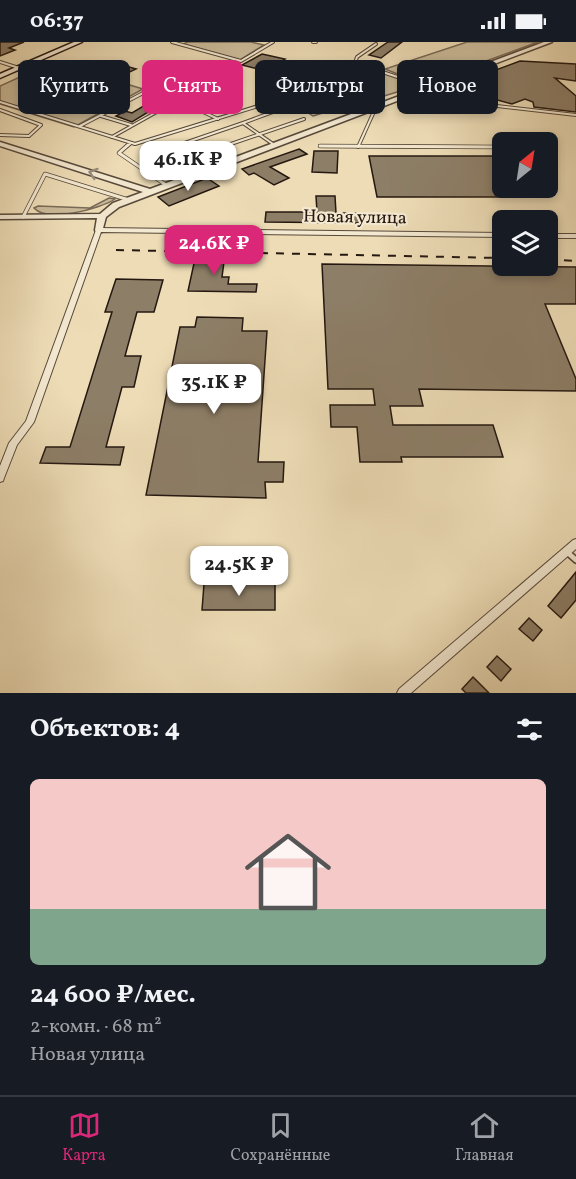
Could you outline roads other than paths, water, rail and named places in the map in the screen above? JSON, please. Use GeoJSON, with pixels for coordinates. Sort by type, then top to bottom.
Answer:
{"type":"FeatureCollection","features":[{"type":"Feature","properties":{"kind":"street"},"geometry":{"type":"LineString","coordinates":[[37,60],[79,42]]}},
{"type":"Feature","properties":{"kind":"street"},"geometry":{"type":"LineString","coordinates":[[498,61],[549,42]]}},
{"type":"Feature","properties":{"kind":"street"},"geometry":{"type":"LineString","coordinates":[[0,76],[18,68]]}},
{"type":"Feature","properties":{"kind":"street"},"geometry":{"type":"LineString","coordinates":[[0,217],[102,216],[129,200],[166,184],[357,114]]}},
{"type":"Feature","properties":{"kind":"street"},"geometry":{"type":"LineString","coordinates":[[0,144],[149,191]]}},
{"type":"Feature","properties":{"kind":"street"},"geometry":{"type":"LineString","coordinates":[[0,478],[14,443],[30,422],[102,216]]}},
{"type":"Feature","properties":{"kind":"street","name":"Новая улица"},"geometry":{"type":"LineString","coordinates":[[99,230],[492,235]]}},
{"type":"Feature","properties":{"kind":"street"},"geometry":{"type":"LineString","coordinates":[[558,236],[576,236]]}},
{"type":"Feature","properties":{"kind":"street"},"geometry":{"type":"LineString","coordinates":[[403,693],[576,543]]}},
{"type":"Feature","properties":{"kind":"lane"},"geometry":{"type":"LineString","coordinates":[[172,42],[241,61],[273,42]]}},
{"type":"Feature","properties":{"kind":"lane"},"geometry":{"type":"LineString","coordinates":[[376,44],[357,57],[355,63],[397,78]]}},
{"type":"Feature","properties":{"kind":"lane"},"geometry":{"type":"LineString","coordinates":[[0,62],[18,68]]}},
{"type":"Feature","properties":{"kind":"lane"},"geometry":{"type":"LineString","coordinates":[[79,126],[142,94]]}},
{"type":"Feature","properties":{"kind":"lane"},"geometry":{"type":"LineString","coordinates":[[0,102],[130,144],[140,144],[255,107]]}},
{"type":"Feature","properties":{"kind":"lane"},"geometry":{"type":"LineString","coordinates":[[498,106],[576,115]]}},
{"type":"Feature","properties":{"kind":"lane"},"geometry":{"type":"LineString","coordinates":[[0,110],[41,125],[39,130],[24,136],[0,135]]}},
{"type":"Feature","properties":{"kind":"lane"},"geometry":{"type":"LineString","coordinates":[[111,137],[152,114]]}},
{"type":"Feature","properties":{"kind":"lane"},"geometry":{"type":"LineString","coordinates":[[208,114],[218,119]]}},
{"type":"Feature","properties":{"kind":"lane"},"geometry":{"type":"LineString","coordinates":[[267,114],[144,157],[158,169],[304,118]]}},
{"type":"Feature","properties":{"kind":"lane"},"geometry":{"type":"LineString","coordinates":[[358,147],[373,114]]}},
{"type":"Feature","properties":{"kind":"lane"},"geometry":{"type":"LineString","coordinates":[[100,116],[132,125]]}},
{"type":"Feature","properties":{"kind":"lane"},"geometry":{"type":"LineString","coordinates":[[243,123],[273,144]]}},
{"type":"Feature","properties":{"kind":"lane"},"geometry":{"type":"LineString","coordinates":[[176,133],[187,142]]}},
{"type":"Feature","properties":{"kind":"lane"},"geometry":{"type":"LineString","coordinates":[[130,144],[119,153],[166,184]]}},
{"type":"Feature","properties":{"kind":"lane"},"geometry":{"type":"LineString","coordinates":[[320,146],[492,147]]}},
{"type":"Feature","properties":{"kind":"lane"},"geometry":{"type":"LineString","coordinates":[[23,217],[45,174],[129,200]]}},
{"type":"Feature","properties":{"kind":"lane"},"geometry":{"type":"LineString","coordinates":[[566,552],[576,560]]}},
{"type":"Feature","properties":{"kind":"railway"},"geometry":{"type":"LineString","coordinates":[[116,250],[492,258]]}},
{"type":"Feature","properties":{"kind":"railway"},"geometry":{"type":"LineString","coordinates":[[558,260],[576,261]]}}]}
